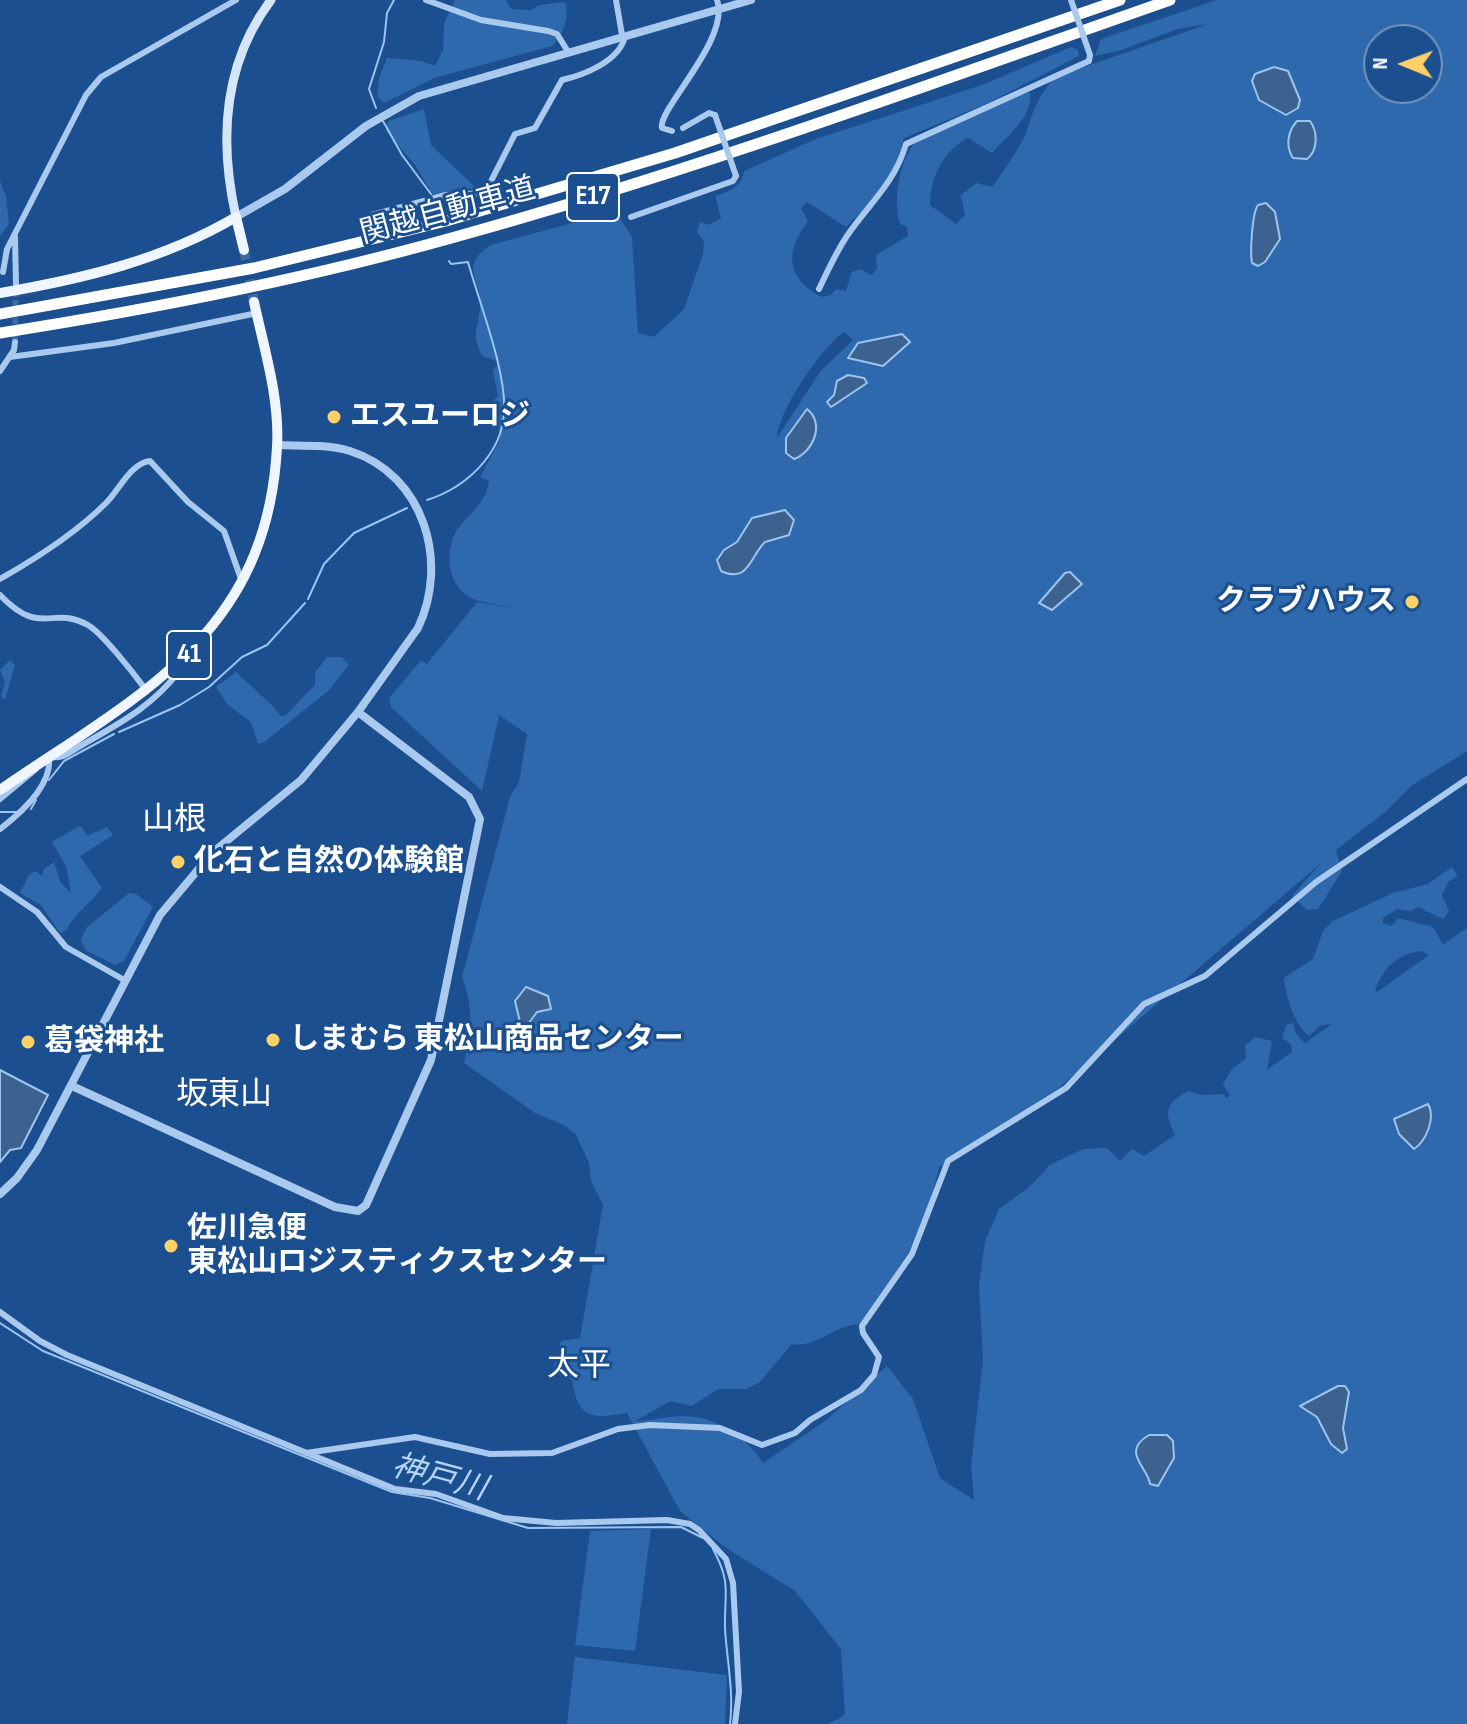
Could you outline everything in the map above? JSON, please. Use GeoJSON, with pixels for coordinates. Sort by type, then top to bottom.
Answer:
{"type":"FeatureCollection","features":[{"type":"Feature","properties":{"kind":"highway","name":"関越自動車道"},"geometry":{"type":"LineString","coordinates":[[0,314],[240,271],[446,221],[675,153],[1120,0]]}},
{"type":"Feature","properties":{"kind":"highway","name":"関越自動車道"},"geometry":{"type":"LineString","coordinates":[[0,333],[244,288],[455,237],[734,153],[1170,0]]}},
{"type":"Feature","properties":{"kind":"main road"},"geometry":{"type":"LineString","coordinates":[[244,250],[226,164],[228,105],[232,79],[247,40],[271,0]]}},
{"type":"Feature","properties":{"kind":"main road"},"geometry":{"type":"LineString","coordinates":[[0,293],[125,266],[179,246],[236,217]]}},
{"type":"Feature","properties":{"kind":"main road","name":"41"},"geometry":{"type":"LineString","coordinates":[[0,790],[146,690],[180,663],[200,644],[242,582],[262,537],[277,445],[272,392],[255,307]]}},
{"type":"Feature","properties":{"kind":"street"},"geometry":{"type":"LineString","coordinates":[[3,272],[7,249],[15,233],[86,95],[101,77],[236,0]]}},
{"type":"Feature","properties":{"kind":"street"},"geometry":{"type":"LineString","coordinates":[[426,0],[481,20],[557,34],[567,50]]}},
{"type":"Feature","properties":{"kind":"street"},"geometry":{"type":"LineString","coordinates":[[372,215],[446,195],[485,193],[515,134],[535,128],[562,80],[592,70],[616,53],[624,34],[616,0]]}},
{"type":"Feature","properties":{"kind":"street"},"geometry":{"type":"LineString","coordinates":[[236,217],[285,189],[366,126],[437,88],[719,4],[751,0]]}},
{"type":"Feature","properties":{"kind":"street"},"geometry":{"type":"LineString","coordinates":[[819,289],[850,232],[884,192],[899,167],[906,144],[1089,61],[1090,55],[1071,0]]}},
{"type":"Feature","properties":{"kind":"street"},"geometry":{"type":"LineString","coordinates":[[672,131],[662,128],[662,118],[691,78],[719,22],[719,4]]}},
{"type":"Feature","properties":{"kind":"street"},"geometry":{"type":"LineString","coordinates":[[631,217],[733,181],[736,176],[715,115],[709,113],[683,128]]}},
{"type":"Feature","properties":{"kind":"street"},"geometry":{"type":"LineString","coordinates":[[15,233],[16,284]]}},
{"type":"Feature","properties":{"kind":"street"},"geometry":{"type":"LineString","coordinates":[[10,357],[114,343],[255,307]]}},
{"type":"Feature","properties":{"kind":"street"},"geometry":{"type":"LineString","coordinates":[[0,371],[10,357],[15,342]]}},
{"type":"Feature","properties":{"kind":"street"},"geometry":{"type":"LineString","coordinates":[[0,1194],[17,1178],[37,1150],[160,915],[178,889],[212,853],[301,780],[358,712],[418,628],[427,608],[434,577],[426,530],[401,487],[386,471],[365,458],[329,447],[277,445]]}},
{"type":"Feature","properties":{"kind":"street"},"geometry":{"type":"LineString","coordinates":[[0,579],[77,529],[106,503],[139,464],[150,461],[188,502],[224,531],[232,545],[242,582]]}},
{"type":"Feature","properties":{"kind":"street"},"geometry":{"type":"LineString","coordinates":[[0,595],[32,620],[65,619],[88,624],[123,659],[146,690]]}},
{"type":"Feature","properties":{"kind":"street"},"geometry":{"type":"LineString","coordinates":[[0,799],[27,779],[44,759],[63,757],[133,717],[172,681],[180,670],[180,663]]}},
{"type":"Feature","properties":{"kind":"street"},"geometry":{"type":"LineString","coordinates":[[72,1086],[335,1207],[358,1211],[366,1205],[431,1060],[480,819],[469,797],[358,712]]}},
{"type":"Feature","properties":{"kind":"street"},"geometry":{"type":"LineString","coordinates":[[0,829],[26,807],[47,775],[44,759]]}},
{"type":"Feature","properties":{"kind":"street"},"geometry":{"type":"LineString","coordinates":[[306,1453],[415,1437],[490,1454],[552,1453],[618,1429],[650,1425],[720,1428],[753,1443],[771,1443],[795,1433],[868,1384],[879,1357],[865,1338],[862,1326],[912,1254],[948,1161],[1066,1088],[1144,1004],[1205,976],[1316,882],[1467,779]]}},
{"type":"Feature","properties":{"kind":"street"},"geometry":{"type":"LineString","coordinates":[[0,887],[37,912],[66,947],[126,981]]}},
{"type":"Feature","properties":{"kind":"street"},"geometry":{"type":"LineString","coordinates":[[0,1312],[40,1341],[67,1355],[395,1489],[436,1494],[503,1518],[556,1523],[667,1520],[690,1524],[726,1559],[733,1583],[739,1692],[735,1724]]}},
{"type":"Feature","properties":{"kind":"shaded area"},"geometry":{"type":"Polygon","coordinates":[[[455,0],[506,0],[511,9],[531,10],[539,5],[565,2],[566,20],[552,46],[434,78],[384,103],[377,96],[379,78],[387,58],[421,61],[435,66],[443,50],[444,24],[455,0]]]}},
{"type":"Feature","properties":{"kind":"shaded area"},"geometry":{"type":"Polygon","coordinates":[[[1217,0],[1467,0],[1467,751],[1411,786],[1385,812],[1336,850],[1342,871],[1318,909],[1307,910],[1292,896],[1320,864],[1060,1087],[939,1167],[928,1214],[910,1250],[861,1324],[843,1327],[809,1343],[792,1344],[760,1382],[746,1389],[718,1389],[692,1406],[671,1401],[635,1421],[685,1416],[708,1420],[730,1430],[763,1463],[825,1421],[887,1366],[913,1399],[940,1478],[974,1500],[971,1466],[983,1360],[979,1286],[985,1241],[999,1209],[1028,1188],[1050,1165],[1083,1149],[1107,1148],[1120,1161],[1132,1149],[1144,1156],[1175,1135],[1168,1110],[1180,1096],[1188,1091],[1201,1095],[1224,1094],[1226,1098],[1230,1096],[1223,1084],[1231,1070],[1246,1058],[1245,1046],[1255,1037],[1272,1041],[1267,1070],[1292,1052],[1291,1044],[1282,1038],[1286,1025],[1293,1023],[1296,1034],[1305,1043],[1332,1024],[1321,1025],[1309,1036],[1304,1032],[1292,1010],[1284,978],[1313,959],[1323,931],[1333,921],[1393,893],[1428,884],[1452,867],[1458,876],[1448,882],[1442,895],[1449,911],[1443,919],[1418,907],[1411,911],[1397,909],[1383,918],[1383,923],[1391,926],[1398,918],[1433,927],[1443,945],[1467,928],[1467,1724],[828,1724],[845,1715],[841,1649],[795,1591],[726,1548],[680,1511],[627,1413],[604,1416],[588,1413],[578,1402],[572,1380],[552,1371],[561,1341],[580,1338],[603,1205],[591,1181],[589,1163],[576,1135],[564,1125],[535,1113],[464,1063],[470,1020],[462,977],[510,797],[519,782],[527,734],[496,713],[499,716],[482,791],[391,707],[389,698],[421,660],[427,664],[477,602],[516,609],[473,599],[459,588],[451,573],[453,538],[487,491],[489,481],[480,477],[499,442],[499,409],[491,403],[498,396],[493,371],[499,362],[482,356],[477,341],[480,297],[473,267],[475,260],[491,245],[598,216],[618,215],[632,237],[638,333],[654,337],[684,309],[703,254],[704,242],[697,231],[700,222],[709,225],[721,218],[715,196],[737,185],[744,171],[816,139],[982,85],[1071,47],[1078,50],[1079,56],[986,104],[904,138],[879,196],[846,227],[807,202],[801,208],[808,221],[793,253],[795,272],[809,289],[821,297],[831,295],[836,289],[846,291],[852,272],[860,269],[872,275],[877,268],[876,255],[908,236],[907,227],[900,224],[897,191],[907,156],[919,139],[1014,96],[1030,92],[1024,117],[992,153],[968,138],[951,150],[940,166],[930,205],[956,224],[965,215],[961,195],[976,183],[992,187],[1024,137],[1041,96],[1056,77],[1208,24],[1178,29],[1095,56],[1101,39],[1217,0]],[[844,332],[813,365],[785,412],[777,438],[820,372],[853,340],[844,332]],[[1422,951],[1398,959],[1382,975],[1375,990],[1377,992],[1429,955],[1422,951]]]}},
{"type":"Feature","properties":{"kind":"shaded area"},"geometry":{"type":"Polygon","coordinates":[[[1274,67],[1288,71],[1300,100],[1298,108],[1286,115],[1259,100],[1252,81],[1255,74],[1274,67]]]}},
{"type":"Feature","properties":{"kind":"shaded area"},"geometry":{"type":"Polygon","coordinates":[[[424,109],[431,145],[476,188],[433,195],[416,166],[386,131],[388,121],[424,109]]]}},
{"type":"Feature","properties":{"kind":"shaded area"},"geometry":{"type":"Polygon","coordinates":[[[1297,121],[1310,121],[1314,130],[1315,146],[1307,159],[1293,158],[1289,149],[1291,129],[1297,121]]]}},
{"type":"Feature","properties":{"kind":"shaded area"},"geometry":{"type":"Polygon","coordinates":[[[0,181],[6,196],[9,224],[0,236],[0,181]]]}},
{"type":"Feature","properties":{"kind":"shaded area"},"geometry":{"type":"Polygon","coordinates":[[[1266,203],[1275,212],[1280,239],[1265,262],[1258,266],[1252,263],[1253,224],[1258,205],[1266,203]]]}},
{"type":"Feature","properties":{"kind":"shaded area"},"geometry":{"type":"Polygon","coordinates":[[[902,334],[910,342],[883,366],[848,358],[858,343],[902,334]]]}},
{"type":"Feature","properties":{"kind":"shaded area"},"geometry":{"type":"Polygon","coordinates":[[[848,375],[864,378],[867,383],[831,407],[827,402],[834,395],[837,381],[848,375]]]}},
{"type":"Feature","properties":{"kind":"shaded area"},"geometry":{"type":"Polygon","coordinates":[[[807,409],[816,422],[816,430],[806,451],[794,459],[786,453],[786,438],[807,409]]]}},
{"type":"Feature","properties":{"kind":"shaded area"},"geometry":{"type":"Polygon","coordinates":[[[785,510],[794,520],[789,535],[765,542],[748,567],[738,574],[721,571],[717,560],[724,550],[737,542],[752,518],[785,510]]]}},
{"type":"Feature","properties":{"kind":"shaded area"},"geometry":{"type":"Polygon","coordinates":[[[1070,572],[1082,584],[1052,610],[1039,603],[1065,573],[1070,572]]]}},
{"type":"Feature","properties":{"kind":"shaded area"},"geometry":{"type":"Polygon","coordinates":[[[327,657],[342,657],[349,665],[328,691],[263,743],[258,744],[251,722],[227,704],[216,687],[236,672],[281,716],[286,715],[315,685],[315,673],[327,657]]]}},
{"type":"Feature","properties":{"kind":"shaded area"},"geometry":{"type":"Polygon","coordinates":[[[10,660],[15,665],[5,699],[1,697],[5,682],[0,670],[10,660]]]}},
{"type":"Feature","properties":{"kind":"shaded area"},"geometry":{"type":"Polygon","coordinates":[[[82,827],[87,836],[107,827],[113,835],[80,856],[102,888],[72,920],[67,930],[60,933],[41,905],[20,893],[29,875],[35,871],[42,876],[44,869],[54,862],[61,883],[71,893],[66,866],[52,842],[82,827]]]}},
{"type":"Feature","properties":{"kind":"shaded area"},"geometry":{"type":"Polygon","coordinates":[[[129,893],[136,894],[153,907],[124,961],[115,965],[85,950],[81,939],[87,927],[129,893]]]}},
{"type":"Feature","properties":{"kind":"shaded area"},"geometry":{"type":"Polygon","coordinates":[[[526,987],[548,996],[551,1009],[537,1012],[528,1024],[520,1022],[515,1001],[526,987]]]}},
{"type":"Feature","properties":{"kind":"shaded area"},"geometry":{"type":"Polygon","coordinates":[[[0,1070],[48,1095],[21,1148],[10,1150],[0,1162],[0,1070]]]}},
{"type":"Feature","properties":{"kind":"shaded area"},"geometry":{"type":"Polygon","coordinates":[[[1428,1104],[1431,1116],[1428,1129],[1414,1149],[1399,1134],[1394,1119],[1428,1104]]]}},
{"type":"Feature","properties":{"kind":"shaded area"},"geometry":{"type":"Polygon","coordinates":[[[1338,1386],[1345,1386],[1349,1392],[1343,1428],[1347,1449],[1342,1453],[1331,1444],[1317,1417],[1300,1406],[1338,1386]]]}},
{"type":"Feature","properties":{"kind":"shaded area"},"geometry":{"type":"Polygon","coordinates":[[[1149,1435],[1167,1435],[1173,1441],[1174,1458],[1158,1486],[1150,1484],[1136,1453],[1141,1441],[1149,1435]]]}},
{"type":"Feature","properties":{"kind":"shaded area"},"geometry":{"type":"Polygon","coordinates":[[[651,1529],[635,1651],[575,1645],[590,1531],[651,1529]]]}},
{"type":"Feature","properties":{"kind":"shaded area"},"geometry":{"type":"Polygon","coordinates":[[[575,1657],[727,1675],[725,1724],[567,1724],[575,1657]]]}},
{"type":"Feature","properties":{"kind":"waterway"},"geometry":{"type":"LineString","coordinates":[[376,108],[369,89],[384,42],[387,13],[394,0]]}},
{"type":"Feature","properties":{"kind":"waterway"},"geometry":{"type":"LineString","coordinates":[[383,121],[402,155],[431,194]]}},
{"type":"Feature","properties":{"kind":"waterway"},"geometry":{"type":"LineString","coordinates":[[427,500],[455,487],[479,468],[496,442],[504,412],[497,358],[468,262],[451,264],[449,261]]}},
{"type":"Feature","properties":{"kind":"waterway"},"geometry":{"type":"LineString","coordinates":[[308,599],[324,564],[354,533],[407,508]]}},
{"type":"Feature","properties":{"kind":"waterway"},"geometry":{"type":"LineString","coordinates":[[119,732],[180,705],[209,687],[242,657],[267,645],[305,603]]}},
{"type":"Feature","properties":{"kind":"waterway"},"geometry":{"type":"LineString","coordinates":[[49,780],[64,761],[114,734]]}},
{"type":"Feature","properties":{"kind":"waterway"},"geometry":{"type":"LineString","coordinates":[[31,809],[36,800]]}},
{"type":"Feature","properties":{"kind":"waterway"},"geometry":{"type":"LineString","coordinates":[[0,812],[19,812]]}},
{"type":"Feature","properties":{"kind":"waterway","name":"神戸川"},"geometry":{"type":"LineString","coordinates":[[0,1323],[43,1351],[392,1492],[430,1498],[528,1528],[681,1527],[703,1538]]}},
{"type":"Feature","properties":{"kind":"waterway","name":"神戸川"},"geometry":{"type":"LineString","coordinates":[[713,1549],[723,1571],[726,1589],[730,1724]]}},
{"type":"Feature","properties":{"kind":"tunnel"},"geometry":{"type":"LineString","coordinates":[[244,250],[254,302]]}},
{"type":"Feature","properties":{"kind":"tunnel"},"geometry":{"type":"LineString","coordinates":[[15,342],[16,290]]}},
{"type":"Feature","properties":{"kind":"place","name":"エスユーロジ"},"geometry":{"type":"Point","coordinates":[334,417]}},
{"type":"Feature","properties":{"kind":"place","name":"クラブハウス"},"geometry":{"type":"Point","coordinates":[1412,602]}},
{"type":"Feature","properties":{"kind":"place","name":"化石と自然の体験館"},"geometry":{"type":"Point","coordinates":[178,862]}},
{"type":"Feature","properties":{"kind":"place","name":"しまむら 東松山商品センター"},"geometry":{"type":"Point","coordinates":[273,1040]}},
{"type":"Feature","properties":{"kind":"place","name":"葛袋神社"},"geometry":{"type":"Point","coordinates":[28,1042]}},
{"type":"Feature","properties":{"kind":"place","name":"佐川急便 東松山ロジスティクスセンター"},"geometry":{"type":"Point","coordinates":[171,1246]}},
{"type":"Feature","properties":{"kind":"district","name":"山根"},"geometry":{"type":"Point","coordinates":[174,821]}},
{"type":"Feature","properties":{"kind":"district","name":"坂東山"},"geometry":{"type":"Point","coordinates":[224,1096]}},
{"type":"Feature","properties":{"kind":"district","name":"太平"},"geometry":{"type":"Point","coordinates":[579,1367]}}]}
